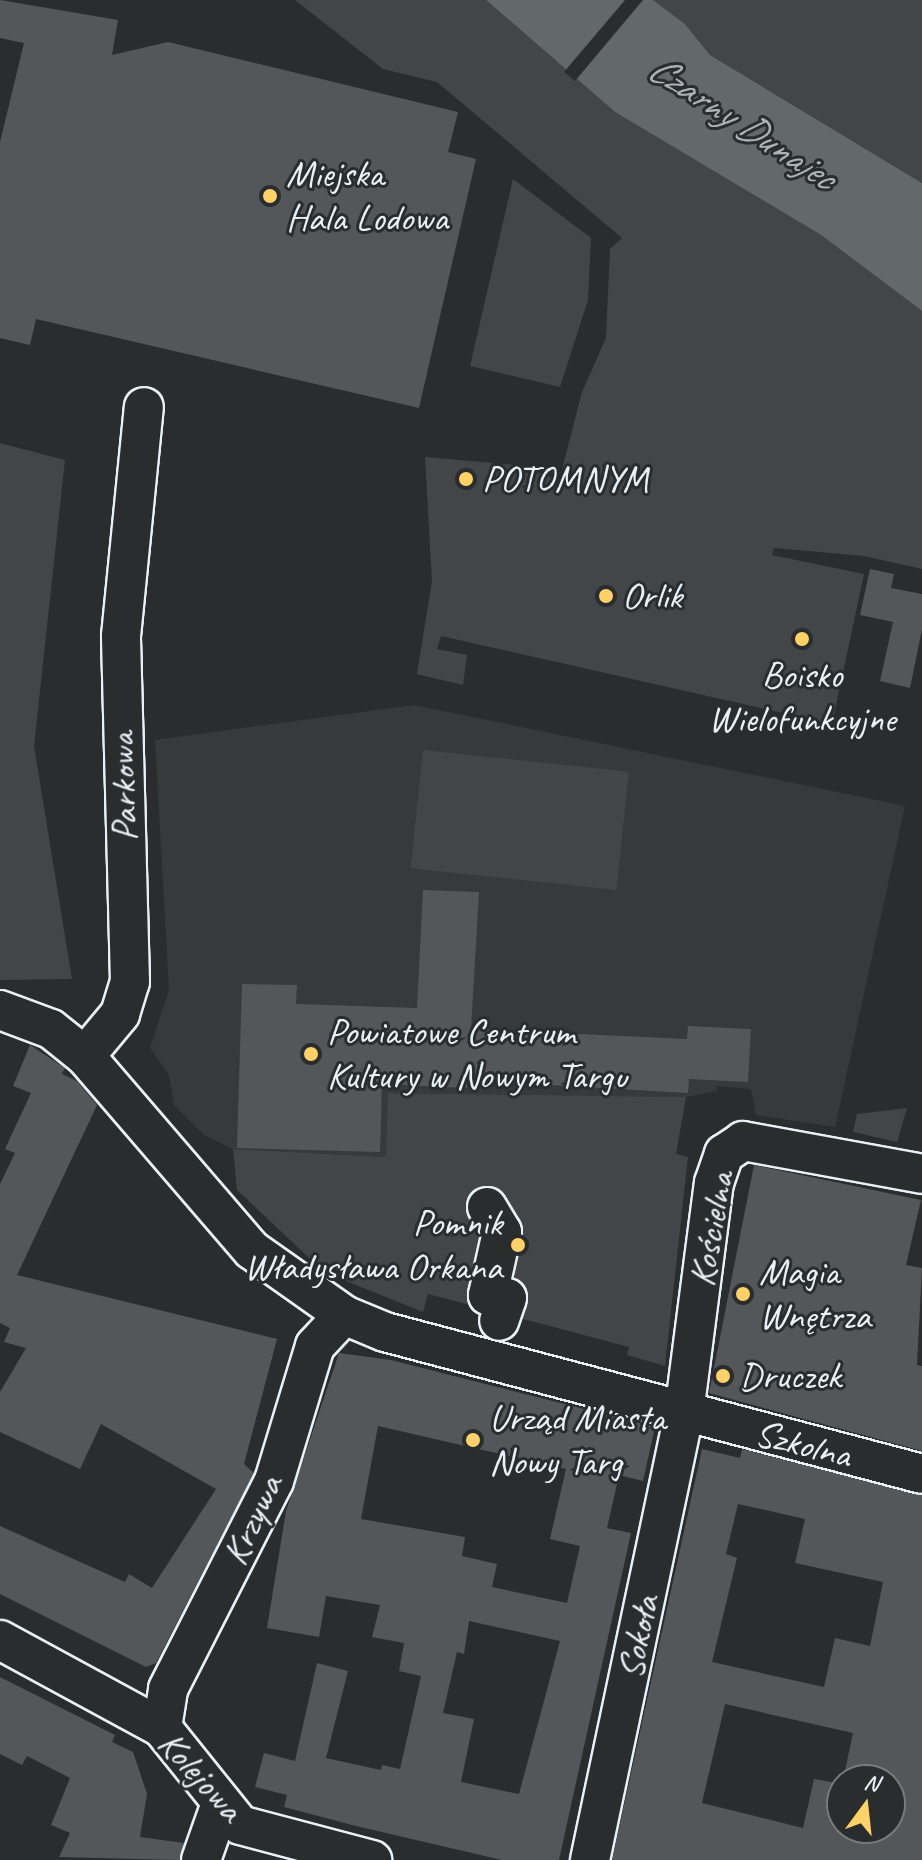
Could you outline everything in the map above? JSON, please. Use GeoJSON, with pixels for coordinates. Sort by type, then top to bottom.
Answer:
{"type":"FeatureCollection","features":[{"type":"Feature","properties":{"kind":"street","name":"Parkowa"},"geometry":{"type":"LineString","coordinates":[[85,1056],[120,1014],[130,982],[121,636],[144,407]]}},
{"type":"Feature","properties":{"kind":"street"},"geometry":{"type":"LineString","coordinates":[[0,1010],[51,1029],[85,1056]]}},
{"type":"Feature","properties":{"kind":"street","name":"Szkolna"},"geometry":{"type":"LineString","coordinates":[[85,1056],[252,1250],[344,1315],[385,1332],[922,1474]]}},
{"type":"Feature","properties":{"kind":"street","name":"Kościelna"},"geometry":{"type":"LineString","coordinates":[[684,1413],[714,1183],[724,1154],[743,1141],[922,1174]]}},
{"type":"Feature","properties":{"kind":"street"},"geometry":{"type":"LineString","coordinates":[[487,1207],[502,1232],[488,1295],[507,1298],[499,1321]]}},
{"type":"Feature","properties":{"kind":"street","name":"Krzywa"},"geometry":{"type":"LineString","coordinates":[[162,1728],[168,1689],[274,1481],[315,1346],[344,1315]]}},
{"type":"Feature","properties":{"kind":"street","name":"Sokoła"},"geometry":{"type":"LineString","coordinates":[[590,1860],[684,1413]]}},
{"type":"Feature","properties":{"kind":"street","name":"Kolejowa"},"geometry":{"type":"LineString","coordinates":[[0,1640],[162,1728],[220,1806],[240,1825],[258,1833],[372,1860]]}},
{"type":"Feature","properties":{"kind":"street"},"geometry":{"type":"LineString","coordinates":[[201,1860],[220,1806]]}},
{"type":"Feature","properties":{"kind":"shaded area"},"geometry":{"type":"Polygon","coordinates":[[[295,0],[486,0],[615,112],[821,235],[922,311],[922,569],[864,556],[774,548],[772,555],[864,574],[832,724],[441,636],[437,649],[467,655],[463,685],[417,674],[432,581],[425,457],[540,467],[558,485],[582,392],[606,338],[610,249],[622,238],[437,82],[383,69],[295,0]]]}},
{"type":"Feature","properties":{"kind":"shaded area"},"geometry":{"type":"Polygon","coordinates":[[[653,0],[922,0],[922,183],[710,55],[685,24],[653,0]]]}},
{"type":"Feature","properties":{"kind":"shaded area"},"geometry":{"type":"Polygon","coordinates":[[[513,179],[591,238],[588,300],[560,387],[470,366],[513,179]]]}},
{"type":"Feature","properties":{"kind":"shaded area"},"geometry":{"type":"Polygon","coordinates":[[[0,443],[65,460],[34,746],[72,979],[0,980],[0,443]]]}},
{"type":"Feature","properties":{"kind":"shaded area"},"geometry":{"type":"Polygon","coordinates":[[[414,705],[905,806],[835,1127],[756,1115],[751,1089],[717,1086],[717,1091],[686,1097],[389,1093],[386,1157],[233,1149],[204,1135],[174,1105],[169,1075],[150,1048],[169,990],[155,740],[414,705]]]}},
{"type":"Feature","properties":{"kind":"shaded area"},"geometry":{"type":"Polygon","coordinates":[[[423,750],[629,772],[616,890],[411,868],[423,750]]]}},
{"type":"Feature","properties":{"kind":"shaded area"},"geometry":{"type":"Polygon","coordinates":[[[388,1093],[686,1097],[676,1154],[688,1157],[665,1366],[627,1355],[629,1347],[428,1294],[423,1312],[324,1272],[237,1190],[233,1149],[386,1157],[388,1093]]]}},
{"type":"Feature","properties":{"kind":"shaded area"},"geometry":{"type":"Polygon","coordinates":[[[907,1108],[897,1142],[853,1132],[857,1114],[907,1108]]]}},
{"type":"Feature","properties":{"kind":"water","name":"Czarny Dunajec"},"geometry":{"type":"Polygon","coordinates":[[[486,0],[653,0],[685,24],[710,55],[922,183],[922,311],[821,235],[615,112],[486,0]]]}},
{"type":"Feature","properties":{"kind":"pier"},"geometry":{"type":"Polygon","coordinates":[[[625,0],[643,0],[575,81],[564,72],[625,0]]]}},
{"type":"Feature","properties":{"kind":"building","name":"Miejska Hala Lodowa"},"geometry":{"type":"Polygon","coordinates":[[[0,0],[118,20],[112,55],[168,42],[458,112],[448,152],[476,159],[419,408],[36,319],[30,345],[0,338],[0,142],[24,43],[0,38],[0,0]]]}},
{"type":"Feature","properties":{"kind":"building"},"geometry":{"type":"Polygon","coordinates":[[[870,569],[894,574],[891,588],[922,594],[922,629],[910,688],[880,681],[893,622],[860,615],[870,569]]]}},
{"type":"Feature","properties":{"kind":"building"},"geometry":{"type":"Polygon","coordinates":[[[423,890],[479,892],[471,1029],[687,1039],[688,1026],[751,1029],[748,1082],[689,1079],[688,1093],[467,1080],[467,1088],[382,1084],[380,1152],[237,1148],[242,984],[297,985],[296,1004],[417,1008],[423,890]]]}},
{"type":"Feature","properties":{"kind":"building"},"geometry":{"type":"Polygon","coordinates":[[[30,1045],[65,1068],[62,1074],[77,1081],[97,1105],[17,1275],[277,1339],[244,1464],[254,1473],[156,1663],[146,1667],[0,1594],[0,1526],[125,1582],[129,1574],[152,1588],[216,1489],[101,1424],[80,1469],[0,1432],[0,1392],[26,1348],[4,1342],[10,1328],[0,1323],[0,1184],[15,1153],[5,1149],[31,1093],[13,1086],[30,1045]]]}},
{"type":"Feature","properties":{"kind":"building"},"geometry":{"type":"Polygon","coordinates":[[[754,1165],[921,1200],[906,1265],[922,1268],[917,1365],[922,1366],[922,1451],[709,1393],[754,1165]]]}},
{"type":"Feature","properties":{"kind":"building"},"geometry":{"type":"Polygon","coordinates":[[[339,1353],[391,1360],[655,1427],[643,1481],[619,1475],[607,1528],[631,1533],[559,1860],[502,1860],[356,1826],[284,1807],[287,1795],[255,1787],[264,1753],[295,1761],[317,1663],[348,1671],[326,1758],[381,1770],[382,1765],[400,1769],[421,1676],[399,1671],[404,1643],[372,1637],[380,1605],[326,1596],[319,1637],[267,1628],[286,1511],[339,1353]],[[378,1426],[361,1519],[465,1537],[462,1556],[497,1564],[492,1587],[567,1603],[580,1546],[550,1539],[566,1469],[378,1426]],[[469,1621],[464,1654],[457,1652],[443,1713],[474,1719],[461,1782],[519,1794],[560,1641],[469,1621]]]}},
{"type":"Feature","properties":{"kind":"building"},"geometry":{"type":"Polygon","coordinates":[[[702,1449],[740,1458],[742,1449],[922,1495],[922,1860],[612,1860],[702,1449]],[[738,1504],[726,1554],[737,1558],[712,1662],[824,1687],[835,1638],[870,1646],[883,1582],[795,1563],[805,1519],[738,1504]],[[725,1704],[702,1803],[803,1828],[814,1779],[826,1781],[826,1844],[906,1844],[906,1764],[846,1764],[853,1733],[725,1704]]]}},
{"type":"Feature","properties":{"kind":"building"},"geometry":{"type":"Polygon","coordinates":[[[0,1677],[115,1735],[112,1742],[133,1752],[147,1794],[140,1837],[184,1843],[180,1860],[59,1857],[70,1833],[51,1825],[70,1778],[27,1756],[22,1765],[0,1754],[0,1677]]]}},
{"type":"Feature","properties":{"kind":"place","name":"Miejska Hala Lodowa"},"geometry":{"type":"Point","coordinates":[270,196]}},
{"type":"Feature","properties":{"kind":"place","name":"POTOMNYM"},"geometry":{"type":"Point","coordinates":[466,479]}},
{"type":"Feature","properties":{"kind":"place","name":"Orlik"},"geometry":{"type":"Point","coordinates":[606,596]}},
{"type":"Feature","properties":{"kind":"place","name":"Boisko Wielofunkcyjne"},"geometry":{"type":"Point","coordinates":[802,639]}},
{"type":"Feature","properties":{"kind":"place","name":"Powiatowe Centrum Kultury w Nowym Targu"},"geometry":{"type":"Point","coordinates":[311,1054]}},
{"type":"Feature","properties":{"kind":"place","name":"Pomnik Władysława Orkana"},"geometry":{"type":"Point","coordinates":[518,1245]}},
{"type":"Feature","properties":{"kind":"place","name":"Magia Wnętrza"},"geometry":{"type":"Point","coordinates":[743,1294]}},
{"type":"Feature","properties":{"kind":"place","name":"Druczek"},"geometry":{"type":"Point","coordinates":[723,1376]}},
{"type":"Feature","properties":{"kind":"place","name":"Urząd Miasta Nowy Targ"},"geometry":{"type":"Point","coordinates":[473,1440]}}]}
